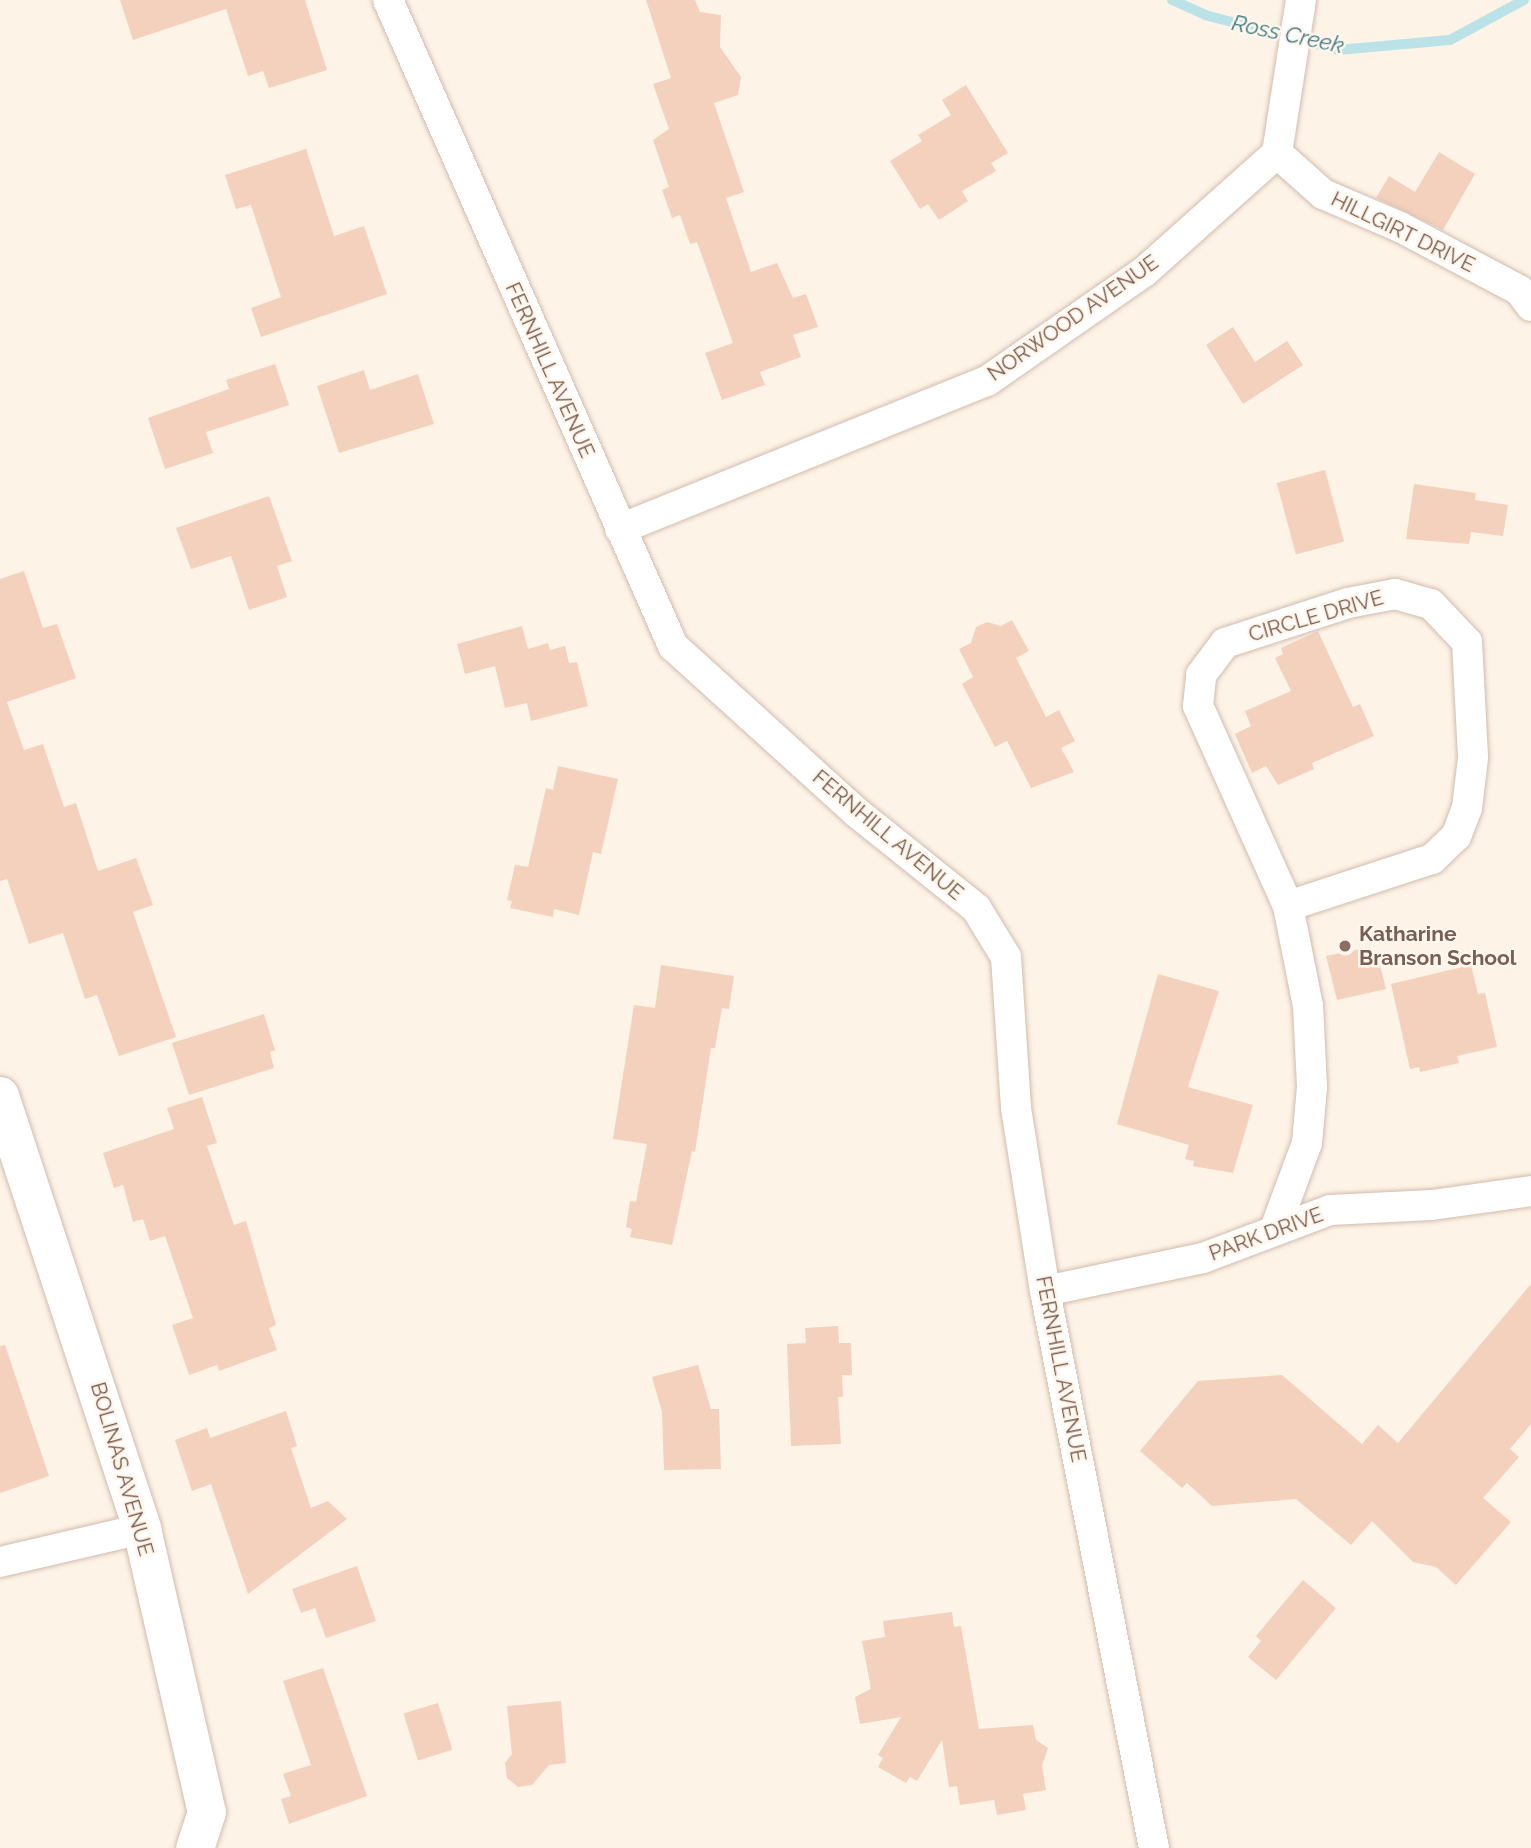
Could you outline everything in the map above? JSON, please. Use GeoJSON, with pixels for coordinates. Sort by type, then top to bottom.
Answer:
{"type":"FeatureCollection","features":[{"type":"Feature","properties":{"kind":"street","name":"FERNHILL AVENUE"},"geometry":{"type":"LineString","coordinates":[[388,0],[673,646],[856,812],[976,908],[1006,957],[1016,1108],[1045,1291],[1154,1848]]}},
{"type":"Feature","properties":{"kind":"street"},"geometry":{"type":"LineString","coordinates":[[1278,153],[1301,4]]}},
{"type":"Feature","properties":{"kind":"street","name":"NORWOOD AVENUE"},"geometry":{"type":"LineString","coordinates":[[620,529],[987,381],[1144,272],[1278,153]]}},
{"type":"Feature","properties":{"kind":"street","name":"HILLGIRT DRIVE"},"geometry":{"type":"LineString","coordinates":[[1278,153],[1323,194],[1400,227],[1507,284],[1531,306]]}},
{"type":"Feature","properties":{"kind":"street","name":"CIRCLE DRIVE"},"geometry":{"type":"LineString","coordinates":[[1275,1229],[1307,1143],[1312,1087],[1308,1006],[1288,906],[1198,706],[1201,675],[1225,643],[1348,603],[1395,594],[1432,604],[1467,642],[1473,758],[1466,808],[1456,836],[1432,859],[1288,906]]}},
{"type":"Feature","properties":{"kind":"street","name":"BOLINAS AVENUE"},"geometry":{"type":"LineString","coordinates":[[0,1096],[142,1529],[207,1812],[195,1848]]}},
{"type":"Feature","properties":{"kind":"street","name":"PARK DRIVE"},"geometry":{"type":"LineString","coordinates":[[1045,1291],[1203,1258],[1330,1210],[1432,1205],[1531,1191]]}},
{"type":"Feature","properties":{"kind":"street"},"geometry":{"type":"LineString","coordinates":[[0,1562],[142,1529]]}},
{"type":"Feature","properties":{"kind":"building"},"geometry":{"type":"Polygon","coordinates":[[[120,0],[305,0],[327,70],[269,88],[263,71],[248,76],[226,9],[133,40],[120,0]]]}},
{"type":"Feature","properties":{"kind":"building"},"geometry":{"type":"Polygon","coordinates":[[[646,0],[695,0],[700,12],[721,15],[720,47],[741,77],[738,95],[714,103],[744,192],[726,198],[751,272],[777,263],[793,298],[806,294],[818,327],[793,335],[801,357],[760,372],[765,385],[722,400],[705,353],[733,343],[697,242],[690,244],[680,215],[672,218],[662,190],[669,187],[653,140],[669,129],[653,84],[671,78],[646,0]]]}},
{"type":"Feature","properties":{"kind":"building"},"geometry":{"type":"Polygon","coordinates":[[[966,85],[1008,153],[991,163],[996,171],[962,191],[968,201],[939,220],[928,204],[920,209],[890,161],[922,141],[918,135],[951,115],[942,100],[966,85]]]}},
{"type":"Feature","properties":{"kind":"building"},"geometry":{"type":"Polygon","coordinates":[[[306,149],[334,236],[364,226],[387,294],[261,337],[251,308],[281,297],[251,205],[236,209],[225,175],[306,149]]]}},
{"type":"Feature","properties":{"kind":"building"},"geometry":{"type":"Polygon","coordinates":[[[1439,152],[1475,174],[1443,230],[1376,198],[1389,176],[1415,192],[1439,152]]]}},
{"type":"Feature","properties":{"kind":"building"},"geometry":{"type":"Polygon","coordinates":[[[1233,327],[1255,362],[1287,341],[1303,365],[1243,404],[1206,345],[1233,327]]]}},
{"type":"Feature","properties":{"kind":"building"},"geometry":{"type":"Polygon","coordinates":[[[275,364],[289,405],[206,432],[213,453],[165,469],[148,418],[229,389],[226,380],[275,364]]]}},
{"type":"Feature","properties":{"kind":"building"},"geometry":{"type":"Polygon","coordinates":[[[364,370],[370,390],[418,374],[434,424],[339,453],[317,386],[364,370]]]}},
{"type":"Feature","properties":{"kind":"building"},"geometry":{"type":"Polygon","coordinates":[[[1325,470],[1344,541],[1296,554],[1277,483],[1325,470]]]}},
{"type":"Feature","properties":{"kind":"building"},"geometry":{"type":"Polygon","coordinates":[[[1414,484],[1476,493],[1475,500],[1508,505],[1503,536],[1471,532],[1469,544],[1406,539],[1414,484]]]}},
{"type":"Feature","properties":{"kind":"building"},"geometry":{"type":"Polygon","coordinates":[[[269,496],[292,561],[277,566],[287,597],[249,610],[231,556],[191,569],[176,528],[269,496]]]}},
{"type":"Feature","properties":{"kind":"building"},"geometry":{"type":"Polygon","coordinates":[[[24,571],[43,628],[57,624],[76,678],[7,702],[24,750],[43,744],[64,807],[76,803],[98,871],[136,858],[153,905],[133,912],[176,1037],[119,1056],[97,995],[85,999],[63,933],[29,944],[7,879],[0,881],[0,579],[24,571]]]}},
{"type":"Feature","properties":{"kind":"building"},"geometry":{"type":"Polygon","coordinates":[[[1012,620],[1029,651],[1016,658],[1046,717],[1059,710],[1075,741],[1061,748],[1074,772],[1031,788],[1007,741],[995,747],[962,684],[973,677],[959,649],[971,643],[976,627],[987,622],[1001,626],[1012,620]]]}},
{"type":"Feature","properties":{"kind":"building"},"geometry":{"type":"Polygon","coordinates":[[[522,626],[528,649],[548,643],[550,650],[565,646],[569,663],[577,662],[588,706],[531,721],[527,703],[505,708],[495,666],[465,674],[457,644],[522,626]]]}},
{"type":"Feature","properties":{"kind":"building"},"geometry":{"type":"Polygon","coordinates":[[[1318,631],[1353,707],[1360,704],[1374,736],[1312,763],[1314,769],[1278,785],[1266,766],[1252,773],[1235,734],[1251,726],[1245,711],[1291,691],[1275,658],[1283,654],[1281,648],[1318,631]]]}},
{"type":"Feature","properties":{"kind":"building"},"geometry":{"type":"Polygon","coordinates":[[[558,766],[618,779],[601,854],[593,852],[579,915],[554,909],[553,917],[510,908],[512,901],[507,900],[515,865],[528,867],[546,788],[553,790],[558,766]]]}},
{"type":"Feature","properties":{"kind":"building"},"geometry":{"type":"Polygon","coordinates":[[[1365,948],[1368,963],[1379,961],[1386,989],[1337,1000],[1326,956],[1365,948]]]}},
{"type":"Feature","properties":{"kind":"building"},"geometry":{"type":"Polygon","coordinates":[[[661,965],[734,976],[729,1009],[722,1008],[715,1048],[711,1048],[695,1152],[692,1151],[672,1245],[630,1237],[632,1229],[626,1227],[630,1201],[636,1202],[647,1144],[613,1139],[634,1005],[655,1008],[661,965]]]}},
{"type":"Feature","properties":{"kind":"building"},"geometry":{"type":"Polygon","coordinates":[[[1471,965],[1478,994],[1485,993],[1497,1047],[1457,1056],[1459,1063],[1420,1072],[1419,1067],[1410,1069],[1391,984],[1471,965]]]}},
{"type":"Feature","properties":{"kind":"building"},"geometry":{"type":"Polygon","coordinates":[[[1158,974],[1219,991],[1188,1087],[1253,1105],[1233,1173],[1193,1166],[1194,1161],[1185,1159],[1189,1145],[1117,1124],[1158,974]]]}},
{"type":"Feature","properties":{"kind":"building"},"geometry":{"type":"Polygon","coordinates":[[[264,1014],[275,1050],[270,1052],[274,1068],[189,1095],[172,1043],[264,1014]]]}},
{"type":"Feature","properties":{"kind":"building"},"geometry":{"type":"Polygon","coordinates":[[[202,1097],[217,1143],[207,1146],[234,1225],[246,1221],[276,1325],[269,1328],[277,1350],[219,1371],[217,1365],[189,1375],[172,1325],[193,1318],[165,1236],[150,1241],[143,1219],[133,1222],[123,1185],[114,1188],[103,1153],[174,1129],[167,1108],[202,1097]]]}},
{"type":"Feature","properties":{"kind":"building"},"geometry":{"type":"Polygon","coordinates":[[[1531,1284],[1531,1424],[1510,1449],[1519,1457],[1483,1498],[1511,1522],[1456,1585],[1436,1567],[1413,1562],[1372,1521],[1351,1545],[1296,1499],[1212,1506],[1187,1483],[1182,1488],[1140,1451],[1198,1381],[1282,1375],[1362,1444],[1378,1425],[1398,1443],[1531,1284]]]}},
{"type":"Feature","properties":{"kind":"building"},"geometry":{"type":"Polygon","coordinates":[[[838,1326],[839,1343],[851,1343],[852,1375],[842,1375],[843,1397],[838,1397],[841,1444],[791,1446],[787,1344],[806,1343],[805,1328],[838,1326]]]}},
{"type":"Feature","properties":{"kind":"building"},"geometry":{"type":"Polygon","coordinates":[[[5,1345],[49,1476],[0,1493],[0,1346],[5,1345]]]}},
{"type":"Feature","properties":{"kind":"building"},"geometry":{"type":"Polygon","coordinates":[[[698,1365],[711,1409],[719,1409],[721,1469],[664,1470],[662,1412],[652,1377],[698,1365]]]}},
{"type":"Feature","properties":{"kind":"building"},"geometry":{"type":"Polygon","coordinates":[[[286,1411],[297,1446],[291,1448],[311,1508],[328,1501],[347,1519],[248,1594],[211,1484],[192,1491],[175,1440],[207,1428],[210,1438],[286,1411]]]}},
{"type":"Feature","properties":{"kind":"building"},"geometry":{"type":"Polygon","coordinates":[[[357,1566],[376,1621],[326,1638],[315,1608],[301,1613],[292,1589],[357,1566]]]}},
{"type":"Feature","properties":{"kind":"building"},"geometry":{"type":"Polygon","coordinates":[[[1303,1580],[1336,1608],[1276,1680],[1248,1657],[1261,1641],[1256,1636],[1303,1580]]]}},
{"type":"Feature","properties":{"kind":"building"},"geometry":{"type":"Polygon","coordinates":[[[952,1612],[954,1627],[961,1626],[979,1729],[1033,1725],[1036,1740],[1048,1748],[1042,1766],[1046,1790],[1023,1794],[1026,1810],[997,1815],[994,1800],[960,1805],[957,1786],[949,1787],[942,1740],[917,1781],[910,1777],[906,1783],[878,1767],[883,1758],[878,1755],[901,1717],[860,1724],[855,1697],[871,1689],[862,1641],[885,1637],[883,1621],[952,1612]]]}},
{"type":"Feature","properties":{"kind":"building"},"geometry":{"type":"Polygon","coordinates":[[[323,1668],[367,1796],[289,1824],[281,1799],[291,1796],[283,1774],[311,1765],[283,1681],[323,1668]]]}},
{"type":"Feature","properties":{"kind":"building"},"geometry":{"type":"Polygon","coordinates":[[[561,1701],[566,1763],[549,1765],[532,1785],[518,1787],[507,1778],[505,1763],[512,1754],[507,1706],[561,1701]]]}},
{"type":"Feature","properties":{"kind":"building"},"geometry":{"type":"Polygon","coordinates":[[[438,1703],[452,1750],[418,1760],[404,1714],[438,1703]]]}},
{"type":"Feature","properties":{"kind":"waterway","name":"Ross Creek"},"geometry":{"type":"LineString","coordinates":[[1172,0],[1205,15],[1338,50],[1450,40],[1524,0]]}},
{"type":"Feature","properties":{"kind":"place","name":"Katharine Branson School"},"geometry":{"type":"Point","coordinates":[1345,946]}}]}
